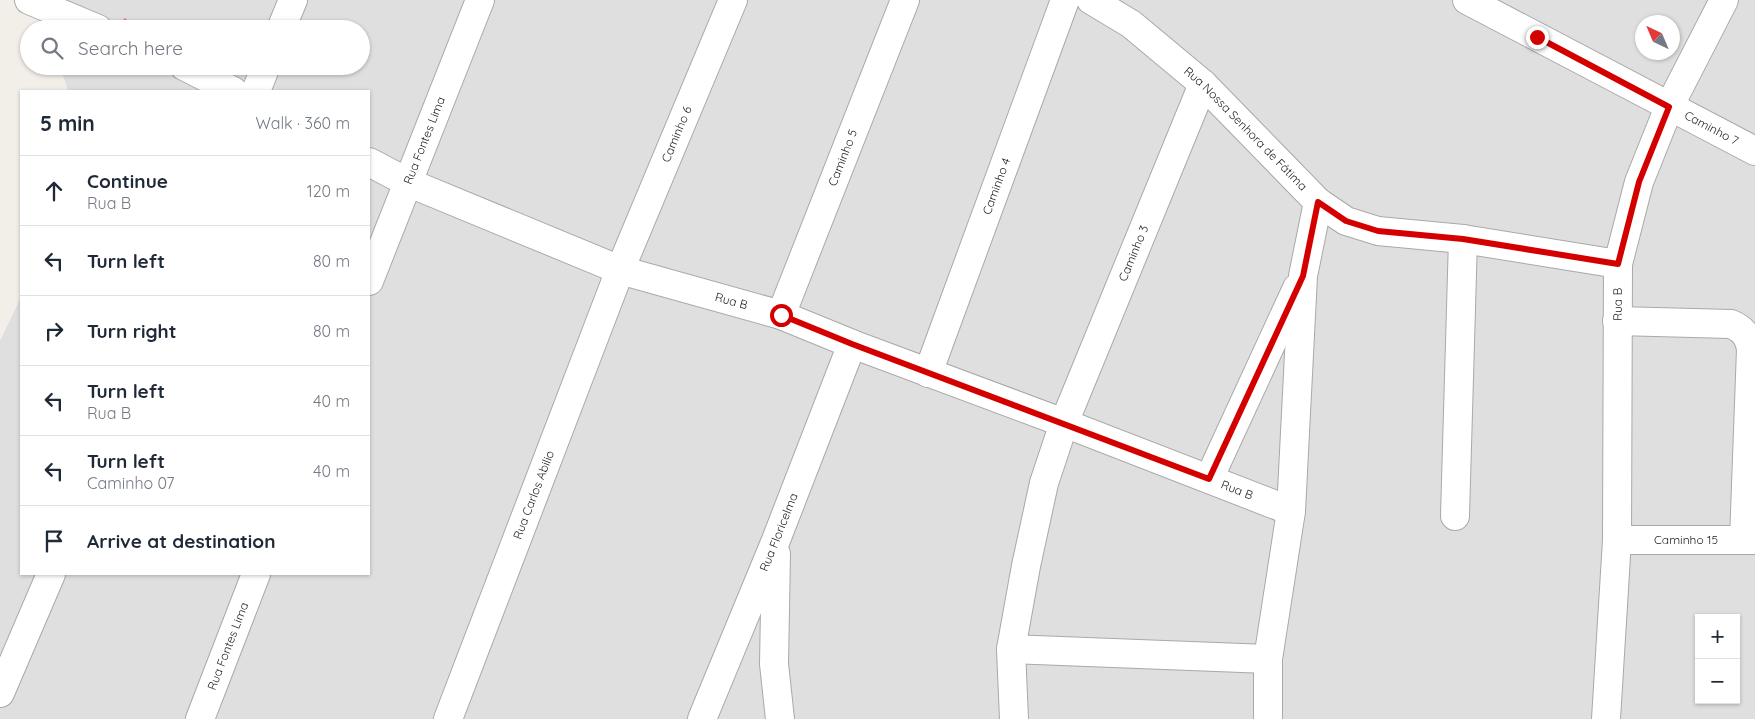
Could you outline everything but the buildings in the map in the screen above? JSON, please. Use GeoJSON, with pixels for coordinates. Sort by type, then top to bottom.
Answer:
{"type":"FeatureCollection","features":[{"type":"Feature","properties":{"kind":"street"},"geometry":{"type":"LineString","coordinates":[[30,0],[77,20]]}},
{"type":"Feature","properties":{"kind":"street"},"geometry":{"type":"LineString","coordinates":[[285,20],[293,0]]}},
{"type":"Feature","properties":{"kind":"street","name":"Rua Fontes Lima"},"geometry":{"type":"LineString","coordinates":[[370,278],[480,0]]}},
{"type":"Feature","properties":{"kind":"street","name":"Caminho 6"},"geometry":{"type":"LineString","coordinates":[[620,270],[734,0]]}},
{"type":"Feature","properties":{"kind":"street","name":"Caminho 5"},"geometry":{"type":"LineString","coordinates":[[781,315],[904,0]]}},
{"type":"Feature","properties":{"kind":"street","name":"Caminho 4"},"geometry":{"type":"LineString","coordinates":[[928,372],[1066,0]]}},
{"type":"Feature","properties":{"kind":"street","name":"Rua Nossa Senhora de Fátima"},"geometry":{"type":"LineString","coordinates":[[1091,0],[1131,24],[1203,84],[1318,202],[1346,221],[1378,231],[1463,239],[1618,264]]}},
{"type":"Feature","properties":{"kind":"street","name":"Caminho 7"},"geometry":{"type":"LineString","coordinates":[[1468,0],[1755,151]]}},
{"type":"Feature","properties":{"kind":"street","name":"Rua B"},"geometry":{"type":"LineString","coordinates":[[1606,719],[1617,540],[1618,264],[1639,182],[1669,107],[1724,0]]}},
{"type":"Feature","properties":{"kind":"street"},"geometry":{"type":"LineString","coordinates":[[202,75],[231,90]]}},
{"type":"Feature","properties":{"kind":"street"},"geometry":{"type":"LineString","coordinates":[[256,90],[262,75]]}},
{"type":"Feature","properties":{"kind":"street","name":"Caminho 3"},"geometry":{"type":"LineString","coordinates":[[1014,719],[1011,648],[1044,483],[1064,423],[1203,84]]}},
{"type":"Feature","properties":{"kind":"street","name":"Rua B"},"geometry":{"type":"LineString","coordinates":[[370,163],[407,182],[620,270],[781,315],[1291,512]]}},
{"type":"Feature","properties":{"kind":"street"},"geometry":{"type":"LineString","coordinates":[[1268,719],[1268,659],[1291,512],[1303,276],[1318,202]]}},
{"type":"Feature","properties":{"kind":"street"},"geometry":{"type":"LineString","coordinates":[[1456,516],[1463,239]]}},
{"type":"Feature","properties":{"kind":"street","name":"Rua Carlos Abilio"},"geometry":{"type":"LineString","coordinates":[[448,719],[620,270]]}},
{"type":"Feature","properties":{"kind":"street"},"geometry":{"type":"LineString","coordinates":[[1209,479],[1303,276]]}},
{"type":"Feature","properties":{"kind":"street"},"geometry":{"type":"LineString","coordinates":[[1617,322],[1731,324],[1740,328],[1746,334],[1752,349],[1749,540]]}},
{"type":"Feature","properties":{"kind":"street","name":"Rua Floricelma"},"geometry":{"type":"LineString","coordinates":[[702,719],[776,540],[852,344]]}},
{"type":"Feature","properties":{"kind":"street"},"geometry":{"type":"LineString","coordinates":[[776,540],[774,664],[780,719]]}},
{"type":"Feature","properties":{"kind":"street","name":"Caminho 15"},"geometry":{"type":"LineString","coordinates":[[1617,540],[1749,540]]}},
{"type":"Feature","properties":{"kind":"street"},"geometry":{"type":"LineString","coordinates":[[0,693],[50,575]]}},
{"type":"Feature","properties":{"kind":"street","name":"Rua Fontes Lima"},"geometry":{"type":"LineString","coordinates":[[200,719],[256,575]]}},
{"type":"Feature","properties":{"kind":"street"},"geometry":{"type":"LineString","coordinates":[[1011,648],[1268,659]]}},
{"type":"Feature","properties":{"kind":"shaded area"},"geometry":{"type":"Polygon","coordinates":[[[39,0],[1755,0],[1755,719],[0,719],[0,341],[20,299],[20,575],[370,575],[370,90],[68,90],[63,75],[370,75],[370,20],[46,20],[39,0]]]}},
{"type":"Feature","properties":{"kind":"route"},"geometry":{"type":"LineString","coordinates":[[781,315],[852,344],[1209,479],[1303,276],[1318,202],[1346,221],[1378,231],[1463,239],[1618,264],[1639,182],[1669,107],[1537,37]]}}]}
